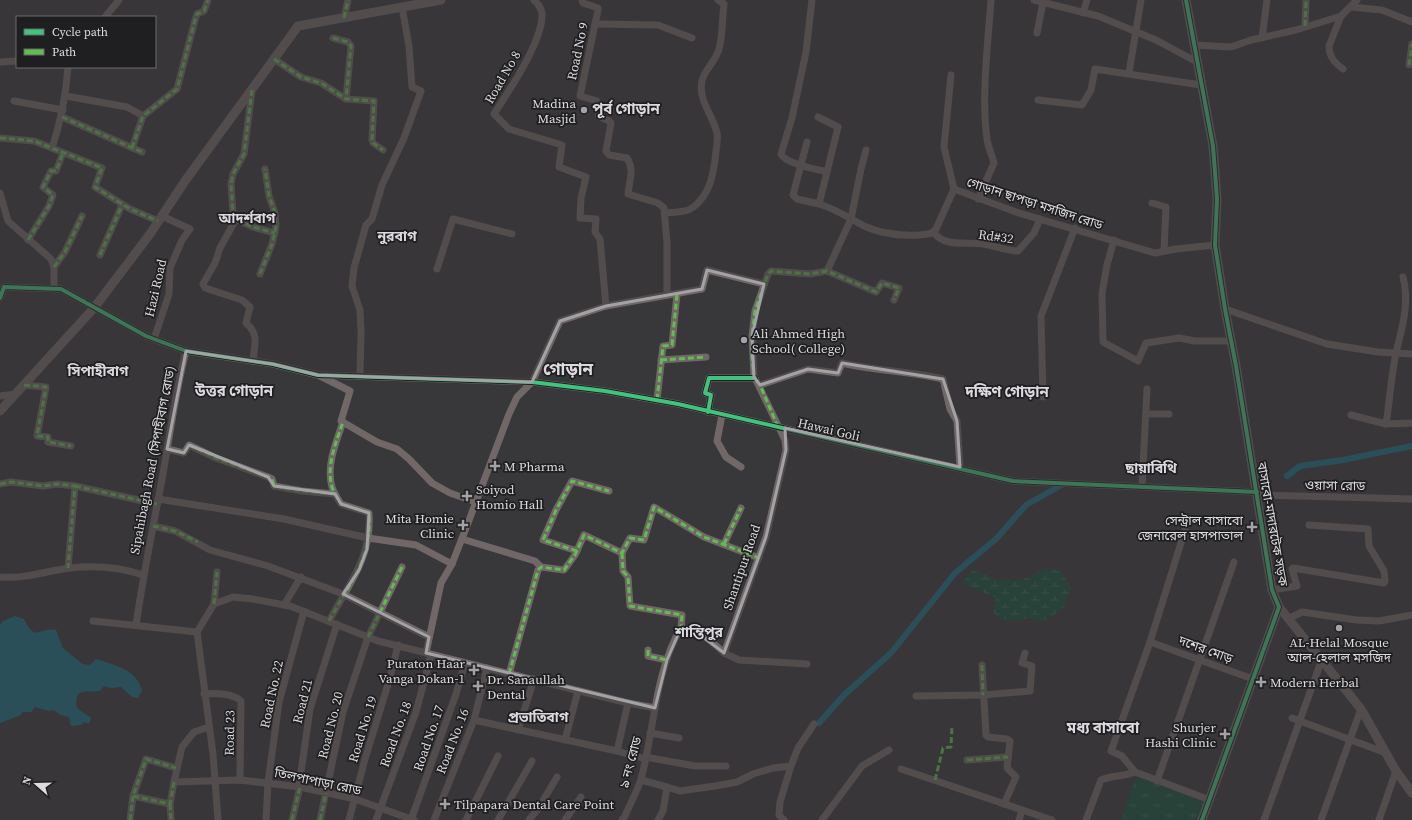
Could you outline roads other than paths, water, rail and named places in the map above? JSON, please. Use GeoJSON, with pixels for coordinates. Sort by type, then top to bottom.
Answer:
{"type":"FeatureCollection","features":[{"type":"Feature","properties":{"kind":"street"},"geometry":{"type":"LineString","coordinates":[[105,16],[119,0]]}},
{"type":"Feature","properties":{"kind":"street"},"geometry":{"type":"LineString","coordinates":[[132,148],[143,116],[177,89],[197,14],[204,11],[208,0]]}},
{"type":"Feature","properties":{"kind":"street"},"geometry":{"type":"LineString","coordinates":[[344,18],[348,0]]}},
{"type":"Feature","properties":{"kind":"street"},"geometry":{"type":"LineString","coordinates":[[0,411],[94,308],[160,219],[298,26],[441,0]]}},
{"type":"Feature","properties":{"kind":"street","name":"Road No 8"},"geometry":{"type":"LineString","coordinates":[[534,0],[542,11],[542,22],[538,36],[507,95],[494,114],[509,129],[562,145],[559,167],[586,177],[581,198],[580,218],[596,219],[595,232],[600,238],[606,306]]}},
{"type":"Feature","properties":{"kind":"street","name":"Road No 9"},"geometry":{"type":"LineString","coordinates":[[582,0],[583,3],[595,7],[598,10],[580,96],[597,101],[599,116],[611,123],[606,151],[607,154],[627,158],[629,161],[632,170],[628,194],[662,205],[666,213]]}},
{"type":"Feature","properties":{"kind":"street"},"geometry":{"type":"LineString","coordinates":[[666,295],[666,213],[691,209],[699,202],[707,189],[714,172],[718,134],[714,122],[708,114],[702,98],[702,81],[720,49],[724,4],[718,0]]}},
{"type":"Feature","properties":{"kind":"street"},"geometry":{"type":"LineString","coordinates":[[812,0],[806,52],[792,118],[781,153],[783,158],[802,166],[827,172]]}},
{"type":"Feature","properties":{"kind":"street"},"geometry":{"type":"LineString","coordinates":[[978,199],[994,163],[987,140],[985,116],[986,56],[991,0]]}},
{"type":"Feature","properties":{"kind":"street"},"geometry":{"type":"LineString","coordinates":[[1034,0],[1098,16],[1135,31],[1197,62]]}},
{"type":"Feature","properties":{"kind":"street"},"geometry":{"type":"LineString","coordinates":[[1083,13],[1087,0]]}},
{"type":"Feature","properties":{"kind":"street"},"geometry":{"type":"LineString","coordinates":[[1129,73],[1141,0]]}},
{"type":"Feature","properties":{"kind":"street","name":"বাসাবো-মাদারটেক সড়ক"},"geometry":{"type":"LineString","coordinates":[[1186,0],[1213,146],[1217,199],[1215,245],[1272,590],[1279,607],[1361,709],[1396,771],[1412,793]]}},
{"type":"Feature","properties":{"kind":"street"},"geometry":{"type":"LineString","coordinates":[[1262,38],[1267,0]]}},
{"type":"Feature","properties":{"kind":"street"},"geometry":{"type":"LineString","coordinates":[[1305,26],[1306,0]]}},
{"type":"Feature","properties":{"kind":"street"},"geometry":{"type":"LineString","coordinates":[[1343,69],[1335,63],[1328,46],[1341,16],[1357,0]]}},
{"type":"Feature","properties":{"kind":"street"},"geometry":{"type":"LineString","coordinates":[[1037,33],[1043,2]]}},
{"type":"Feature","properties":{"kind":"street"},"geometry":{"type":"LineString","coordinates":[[360,376],[360,310],[352,286],[354,268],[366,225],[372,218],[382,185],[404,138],[421,91],[412,87],[409,46],[402,7]]}},
{"type":"Feature","properties":{"kind":"street"},"geometry":{"type":"LineString","coordinates":[[1351,7],[1382,10],[1412,22]]}},
{"type":"Feature","properties":{"kind":"street"},"geometry":{"type":"LineString","coordinates":[[1194,45],[1231,47],[1341,16]]}},
{"type":"Feature","properties":{"kind":"street"},"geometry":{"type":"LineString","coordinates":[[595,24],[658,25],[692,38]]}},
{"type":"Feature","properties":{"kind":"street"},"geometry":{"type":"LineString","coordinates":[[333,38],[348,42],[351,46],[346,99]]}},
{"type":"Feature","properties":{"kind":"street"},"geometry":{"type":"LineString","coordinates":[[1409,65],[1412,44]]}},
{"type":"Feature","properties":{"kind":"street"},"geometry":{"type":"LineString","coordinates":[[274,60],[301,77],[321,84],[346,99],[374,101],[372,140],[373,143],[383,150]]}},
{"type":"Feature","properties":{"kind":"street"},"geometry":{"type":"LineString","coordinates":[[0,62],[16,61]]}},
{"type":"Feature","properties":{"kind":"street"},"geometry":{"type":"LineString","coordinates":[[52,148],[66,96],[68,68]]}},
{"type":"Feature","properties":{"kind":"street"},"geometry":{"type":"LineString","coordinates":[[1038,100],[1082,105],[1091,90],[1095,69],[1201,85]]}},
{"type":"Feature","properties":{"kind":"street"},"geometry":{"type":"LineString","coordinates":[[951,75],[944,147],[954,189]]}},
{"type":"Feature","properties":{"kind":"street"},"geometry":{"type":"LineString","coordinates":[[252,90],[244,154],[233,174],[231,184],[234,214],[236,219],[203,284],[205,288],[242,300],[250,307],[246,323],[254,329],[255,336],[253,362]]}},
{"type":"Feature","properties":{"kind":"street"},"geometry":{"type":"LineString","coordinates":[[66,96],[127,107],[143,116]]}},
{"type":"Feature","properties":{"kind":"street"},"geometry":{"type":"LineString","coordinates":[[14,101],[62,113],[142,152]]}},
{"type":"Feature","properties":{"kind":"street"},"geometry":{"type":"LineString","coordinates":[[818,117],[838,127],[820,204]]}},
{"type":"Feature","properties":{"kind":"street"},"geometry":{"type":"LineString","coordinates":[[0,138],[34,141],[102,168],[95,187],[122,205],[160,219]]}},
{"type":"Feature","properties":{"kind":"street"},"geometry":{"type":"LineString","coordinates":[[807,142],[802,166],[793,195],[797,199],[833,208],[866,227],[888,234],[909,235],[934,233]]}},
{"type":"Feature","properties":{"kind":"street"},"geometry":{"type":"LineString","coordinates":[[827,271],[851,219],[866,150]]}},
{"type":"Feature","properties":{"kind":"street"},"geometry":{"type":"LineString","coordinates":[[28,240],[49,206],[53,195],[44,188],[51,171],[56,172],[63,153]]}},
{"type":"Feature","properties":{"kind":"street"},"geometry":{"type":"LineString","coordinates":[[260,274],[275,233],[275,213],[269,196],[265,169]]}},
{"type":"Feature","properties":{"kind":"street","name":"গোড়ান ছাপড়া মসজিদ রোড"},"geometry":{"type":"LineString","coordinates":[[934,233],[954,189],[978,199],[1040,219],[1076,228],[1155,253],[1215,245]]}},
{"type":"Feature","properties":{"kind":"street"},"geometry":{"type":"LineString","coordinates":[[0,193],[8,221],[51,259],[54,267],[54,288]]}},
{"type":"Feature","properties":{"kind":"street"},"geometry":{"type":"LineString","coordinates":[[1152,203],[1166,208],[1164,251]]}},
{"type":"Feature","properties":{"kind":"street"},"geometry":{"type":"LineString","coordinates":[[100,256],[122,205]]}},
{"type":"Feature","properties":{"kind":"street"},"geometry":{"type":"LineString","coordinates":[[54,267],[65,252],[82,216]]}},
{"type":"Feature","properties":{"kind":"street","name":"Hazi Road"},"geometry":{"type":"LineString","coordinates":[[154,339],[168,294],[170,268],[182,240],[190,229],[160,219]]}},
{"type":"Feature","properties":{"kind":"street"},"geometry":{"type":"LineString","coordinates":[[236,219],[253,227],[275,233]]}},
{"type":"Feature","properties":{"kind":"street"},"geometry":{"type":"LineString","coordinates":[[436,270],[453,219],[512,234]]}},
{"type":"Feature","properties":{"kind":"street","name":"Rd#32"},"geometry":{"type":"LineString","coordinates":[[934,233],[938,238],[950,242],[962,244],[982,244],[1018,251],[1034,233],[1040,219]]}},
{"type":"Feature","properties":{"kind":"street"},"geometry":{"type":"LineString","coordinates":[[1043,397],[1041,316],[1076,228]]}},
{"type":"Feature","properties":{"kind":"street"},"geometry":{"type":"LineString","coordinates":[[1114,240],[1107,265],[1102,293],[1103,342],[1138,360],[1146,343],[1179,338],[1232,341]]}},
{"type":"Feature","properties":{"kind":"street"},"geometry":{"type":"LineString","coordinates":[[532,382],[560,321],[606,306],[702,289],[707,270],[764,284]]}},
{"type":"Feature","properties":{"kind":"street"},"geometry":{"type":"LineString","coordinates":[[708,412],[712,398],[711,395],[705,393],[709,378],[755,378],[752,336],[755,311],[764,284],[771,271],[810,274],[827,271],[876,292],[882,283],[898,288],[894,300]]}},
{"type":"Feature","properties":{"kind":"street"},"geometry":{"type":"LineString","coordinates":[[1386,424],[1396,354],[1403,329],[1406,309],[1407,295],[1403,277]]}},
{"type":"Feature","properties":{"kind":"street","name":"Sipahibagh Road (সিপাহীবাগ রোড)"},"geometry":{"type":"LineString","coordinates":[[0,298],[4,287],[54,288],[70,293],[94,308],[154,339],[186,351],[178,381],[158,501],[143,575],[136,626]]}},
{"type":"Feature","properties":{"kind":"street"},"geometry":{"type":"LineString","coordinates":[[656,400],[663,346],[672,345],[677,294]]}},
{"type":"Feature","properties":{"kind":"street"},"geometry":{"type":"LineString","coordinates":[[1225,309],[1327,344],[1396,354],[1412,354]]}},
{"type":"Feature","properties":{"kind":"street"},"geometry":{"type":"LineString","coordinates":[[186,351],[273,364],[318,375],[350,391],[341,421],[343,422],[335,444],[330,471],[332,488],[341,504],[369,513],[368,538],[359,570],[343,594],[329,621]]}},
{"type":"Feature","properties":{"kind":"street"},"geometry":{"type":"LineString","coordinates":[[661,360],[706,357]]}},
{"type":"Feature","properties":{"kind":"street"},"geometry":{"type":"LineString","coordinates":[[760,385],[808,369],[838,373],[842,362],[868,369],[916,374],[943,379],[950,409],[957,421],[960,467]]}},
{"type":"Feature","properties":{"kind":"street","name":"Hawai Goli"},"geometry":{"type":"LineString","coordinates":[[318,375],[532,382],[656,400],[876,450],[960,467],[1013,481],[1074,485]]}},
{"type":"Feature","properties":{"kind":"street","name":"Shantipur Road"},"geometry":{"type":"LineString","coordinates":[[724,653],[766,537],[786,450],[785,440],[760,385],[755,378]]}},
{"type":"Feature","properties":{"kind":"street","name":"Road No. 18"},"geometry":{"type":"LineString","coordinates":[[376,820],[418,707],[428,654],[429,637],[442,583],[452,564],[462,539],[509,414],[517,397],[532,382]]}},
{"type":"Feature","properties":{"kind":"street"},"geometry":{"type":"LineString","coordinates":[[24,386],[46,387],[37,436],[48,437],[48,442],[71,446]]}},
{"type":"Feature","properties":{"kind":"street"},"geometry":{"type":"LineString","coordinates":[[1142,486],[1147,389]]}},
{"type":"Feature","properties":{"kind":"street"},"geometry":{"type":"LineString","coordinates":[[0,396],[16,394]]}},
{"type":"Feature","properties":{"kind":"street"},"geometry":{"type":"LineString","coordinates":[[1146,414],[1169,414]]}},
{"type":"Feature","properties":{"kind":"street"},"geometry":{"type":"LineString","coordinates":[[722,415],[717,441],[726,457],[741,466]]}},
{"type":"Feature","properties":{"kind":"street"},"geometry":{"type":"LineString","coordinates":[[1352,415],[1386,424],[1412,423]]}},
{"type":"Feature","properties":{"kind":"street"},"geometry":{"type":"LineString","coordinates":[[343,422],[377,442],[397,450],[409,459],[432,483],[450,493],[476,502]]}},
{"type":"Feature","properties":{"kind":"street"},"geometry":{"type":"LineString","coordinates":[[167,450],[184,452],[189,446],[268,477],[272,479],[274,486],[302,491],[335,494]]}},
{"type":"Feature","properties":{"kind":"street"},"geometry":{"type":"LineString","coordinates":[[577,551],[543,540],[556,510],[572,481],[609,491]]}},
{"type":"Feature","properties":{"kind":"street"},"geometry":{"type":"LineString","coordinates":[[0,484],[11,482],[43,486],[57,484],[75,486],[158,501],[284,519],[368,538],[416,545],[452,564]]}},
{"type":"Feature","properties":{"kind":"street","name":"ওয়াসা রোড"},"geometry":{"type":"LineString","coordinates":[[1074,485],[1142,486],[1257,493],[1412,498]]}},
{"type":"Feature","properties":{"kind":"street"},"geometry":{"type":"LineString","coordinates":[[68,568],[75,486]]}},
{"type":"Feature","properties":{"kind":"street"},"geometry":{"type":"LineString","coordinates":[[214,604],[233,597],[284,605],[304,611],[368,637],[428,654],[628,703],[655,708],[667,660],[681,628],[682,615],[630,606],[628,577],[623,571],[622,553],[630,538],[644,540],[654,507],[704,537],[759,558]]}},
{"type":"Feature","properties":{"kind":"street"},"geometry":{"type":"LineString","coordinates":[[724,544],[741,508]]}},
{"type":"Feature","properties":{"kind":"street"},"geometry":{"type":"LineString","coordinates":[[153,526],[175,531],[210,550],[301,577],[343,594],[380,614],[429,637]]}},
{"type":"Feature","properties":{"kind":"street"},"geometry":{"type":"LineString","coordinates":[[1272,590],[1297,586],[1293,568],[1384,583],[1384,571],[1369,546],[1368,529],[1309,526]]}},
{"type":"Feature","properties":{"kind":"street"},"geometry":{"type":"LineString","coordinates":[[1184,530],[1150,642],[1111,751],[1122,756],[1134,772],[1210,800]]}},
{"type":"Feature","properties":{"kind":"street"},"geometry":{"type":"LineString","coordinates":[[462,539],[535,561],[541,567],[564,570],[577,551],[584,534],[622,553]]}},
{"type":"Feature","properties":{"kind":"street"},"geometry":{"type":"LineString","coordinates":[[1157,781],[1234,562]]}},
{"type":"Feature","properties":{"kind":"street"},"geometry":{"type":"LineString","coordinates":[[0,578],[28,577],[68,568],[91,566],[105,567],[143,575]]}},
{"type":"Feature","properties":{"kind":"street"},"geometry":{"type":"LineString","coordinates":[[509,674],[538,570],[541,567]]}},
{"type":"Feature","properties":{"kind":"street","name":"Road No. 20"},"geometry":{"type":"LineString","coordinates":[[320,820],[344,712],[368,637],[402,568]]}},
{"type":"Feature","properties":{"kind":"street"},"geometry":{"type":"LineString","coordinates":[[217,572],[214,604],[197,632],[215,780],[218,820]]}},
{"type":"Feature","properties":{"kind":"street"},"geometry":{"type":"LineString","coordinates":[[284,605],[301,577]]}},
{"type":"Feature","properties":{"kind":"street"},"geometry":{"type":"LineString","coordinates":[[1202,820],[1279,607]]}},
{"type":"Feature","properties":{"kind":"street","name":"Road No. 22"},"geometry":{"type":"LineString","coordinates":[[266,820],[268,783],[279,702],[304,611]]}},
{"type":"Feature","properties":{"kind":"street"},"geometry":{"type":"LineString","coordinates":[[1288,619],[1302,612],[1358,620],[1379,621],[1412,615]]}},
{"type":"Feature","properties":{"kind":"street"},"geometry":{"type":"LineString","coordinates":[[94,622],[197,632]]}},
{"type":"Feature","properties":{"kind":"street","name":"Road 21"},"geometry":{"type":"LineString","coordinates":[[292,820],[299,787],[310,709],[337,624]]}},
{"type":"Feature","properties":{"kind":"street"},"geometry":{"type":"LineString","coordinates":[[681,628],[694,630],[710,640],[724,653],[739,660],[807,664]]}},
{"type":"Feature","properties":{"kind":"street","name":"দশের মোড়"},"geometry":{"type":"LineString","coordinates":[[1150,642],[1252,679]]}},
{"type":"Feature","properties":{"kind":"street","name":"Road No. 19"},"geometry":{"type":"LineString","coordinates":[[349,820],[398,645]]}},
{"type":"Feature","properties":{"kind":"street"},"geometry":{"type":"LineString","coordinates":[[648,650],[648,656],[667,660]]}},
{"type":"Feature","properties":{"kind":"street"},"geometry":{"type":"LineString","coordinates":[[916,696],[983,695],[1030,691],[1032,666],[1022,663],[1025,653]]}},
{"type":"Feature","properties":{"kind":"street"},"geometry":{"type":"LineString","coordinates":[[1264,820],[1322,659]]}},
{"type":"Feature","properties":{"kind":"street","name":"Road No. 17"},"geometry":{"type":"LineString","coordinates":[[412,820],[456,694],[465,663]]}},
{"type":"Feature","properties":{"kind":"street"},"geometry":{"type":"LineString","coordinates":[[982,665],[986,736],[1010,739],[1008,770],[1016,777],[1004,804]]}},
{"type":"Feature","properties":{"kind":"street","name":"Road No. 16"},"geometry":{"type":"LineString","coordinates":[[434,820],[474,720],[487,668]]}},
{"type":"Feature","properties":{"kind":"street"},"geometry":{"type":"LineString","coordinates":[[518,730],[534,679]]}},
{"type":"Feature","properties":{"kind":"street"},"geometry":{"type":"LineString","coordinates":[[565,740],[578,691]]}},
{"type":"Feature","properties":{"kind":"street","name":"Road 23"},"geometry":{"type":"LineString","coordinates":[[204,694],[232,697],[241,701],[240,780]]}},
{"type":"Feature","properties":{"kind":"street"},"geometry":{"type":"LineString","coordinates":[[617,751],[628,703]]}},
{"type":"Feature","properties":{"kind":"street","name":"৯ নং রোড"},"geometry":{"type":"LineString","coordinates":[[622,820],[626,816],[641,780],[655,708]]}},
{"type":"Feature","properties":{"kind":"street"},"geometry":{"type":"LineString","coordinates":[[1321,820],[1361,709]]}},
{"type":"Feature","properties":{"kind":"street"},"geometry":{"type":"LineString","coordinates":[[1292,718],[1299,722],[1387,753]]}},
{"type":"Feature","properties":{"kind":"street"},"geometry":{"type":"LineString","coordinates":[[474,720],[645,758],[695,766],[726,766]]}},
{"type":"Feature","properties":{"kind":"street"},"geometry":{"type":"LineString","coordinates":[[784,820],[780,815],[780,802],[791,766],[798,748],[814,724]]}},
{"type":"Feature","properties":{"kind":"street"},"geometry":{"type":"LineString","coordinates":[[171,820],[170,804],[176,768],[182,747],[194,732],[209,727]]}},
{"type":"Feature","properties":{"kind":"street"},"geometry":{"type":"LineString","coordinates":[[650,733],[679,738]]}},
{"type":"Feature","properties":{"kind":"street"},"geometry":{"type":"LineString","coordinates":[[822,820],[862,766],[888,750]]}},
{"type":"Feature","properties":{"kind":"street"},"geometry":{"type":"LineString","coordinates":[[466,820],[498,756]]}},
{"type":"Feature","properties":{"kind":"street"},"geometry":{"type":"LineString","coordinates":[[967,760],[1008,757]]}},
{"type":"Feature","properties":{"kind":"street"},"geometry":{"type":"LineString","coordinates":[[130,820],[133,796],[146,759],[176,768]]}},
{"type":"Feature","properties":{"kind":"street"},"geometry":{"type":"LineString","coordinates":[[498,820],[532,761]]}},
{"type":"Feature","properties":{"kind":"street"},"geometry":{"type":"LineString","coordinates":[[641,780],[680,791],[737,782],[752,774],[772,768],[791,766]]}},
{"type":"Feature","properties":{"kind":"street"},"geometry":{"type":"LineString","coordinates":[[901,769],[1052,820]]}},
{"type":"Feature","properties":{"kind":"street"},"geometry":{"type":"LineString","coordinates":[[1379,820],[1396,771]]}},
{"type":"Feature","properties":{"kind":"street"},"geometry":{"type":"LineString","coordinates":[[1086,820],[1101,780],[1106,777],[1126,776],[1134,772]]}},
{"type":"Feature","properties":{"kind":"street"},"geometry":{"type":"LineString","coordinates":[[529,820],[538,809],[556,777]]}},
{"type":"Feature","properties":{"kind":"street","name":"তিলপাপাড়া রোড"},"geometry":{"type":"LineString","coordinates":[[174,782],[240,780],[299,787],[355,799],[412,820]]}},
{"type":"Feature","properties":{"kind":"street"},"geometry":{"type":"LineString","coordinates":[[658,820],[663,811],[667,787]]}},
{"type":"Feature","properties":{"kind":"street"},"geometry":{"type":"LineString","coordinates":[[133,796],[170,804]]}},
{"type":"Feature","properties":{"kind":"street"},"geometry":{"type":"LineString","coordinates":[[565,820],[581,798]]}},
{"type":"Feature","properties":{"kind":"street"},"geometry":{"type":"LineString","coordinates":[[1019,820],[1022,810]]}},
{"type":"Feature","properties":{"kind":"water"},"geometry":{"type":"Polygon","coordinates":[[[15,616],[24,619],[32,631],[38,632],[50,629],[56,630],[63,648],[82,664],[90,665],[96,659],[117,666],[130,673],[139,684],[142,691],[138,698],[132,697],[121,687],[111,688],[104,686],[100,691],[82,692],[77,697],[77,708],[91,718],[89,724],[84,722],[81,725],[71,726],[69,717],[60,715],[54,710],[49,711],[35,707],[31,712],[22,712],[21,715],[0,723],[0,625],[3,621],[15,616]]]}},
{"type":"Feature","properties":{"kind":"waterway"},"geometry":{"type":"LineString","coordinates":[[1287,476],[1300,466],[1343,460],[1412,446]]}},
{"type":"Feature","properties":{"kind":"waterway"},"geometry":{"type":"LineString","coordinates":[[819,723],[844,695],[891,653],[955,573],[996,539],[1026,505],[1065,483]]}},
{"type":"Feature","properties":{"kind":"place","name":"Madina Masjid"},"geometry":{"type":"Point","coordinates":[584,110]}},
{"type":"Feature","properties":{"kind":"place","name":"Ali Ahmed High School( College)"},"geometry":{"type":"Point","coordinates":[744,340]}},
{"type":"Feature","properties":{"kind":"place","name":"M Pharma"},"geometry":{"type":"Point","coordinates":[495,466]}},
{"type":"Feature","properties":{"kind":"place","name":"Soiyod Homio Hall"},"geometry":{"type":"Point","coordinates":[467,496]}},
{"type":"Feature","properties":{"kind":"place","name":"Mita Homie Clinic"},"geometry":{"type":"Point","coordinates":[463,525]}},
{"type":"Feature","properties":{"kind":"place","name":"সেন্ট্রাল বাসাবো জেনারেল হাসপাতাল"},"geometry":{"type":"Point","coordinates":[1252,527]}},
{"type":"Feature","properties":{"kind":"place","name":"AL-Helal Mosque আল-হেলাল মসজিদ"},"geometry":{"type":"Point","coordinates":[1339,628]}},
{"type":"Feature","properties":{"kind":"place","name":"Puraton Haar Vanga Dokan-1"},"geometry":{"type":"Point","coordinates":[474,670]}},
{"type":"Feature","properties":{"kind":"place","name":"Modern Herbal"},"geometry":{"type":"Point","coordinates":[1261,682]}},
{"type":"Feature","properties":{"kind":"place","name":"Dr. Sanaullah Dental"},"geometry":{"type":"Point","coordinates":[478,686]}},
{"type":"Feature","properties":{"kind":"place","name":"Shurjer Hashi Clinic"},"geometry":{"type":"Point","coordinates":[1225,734]}},
{"type":"Feature","properties":{"kind":"place","name":"Tilpapara Dental Care Point"},"geometry":{"type":"Point","coordinates":[445,804]}},
{"type":"Feature","properties":{"kind":"district","name":"পূর্ব গোড়ান"},"geometry":{"type":"Point","coordinates":[626,109]}},
{"type":"Feature","properties":{"kind":"district","name":"আদর্শবাগ"},"geometry":{"type":"Point","coordinates":[247,218]}},
{"type":"Feature","properties":{"kind":"district","name":"নুরবাগ"},"geometry":{"type":"Point","coordinates":[397,236]}},
{"type":"Feature","properties":{"kind":"district","name":"গোড়ান"},"geometry":{"type":"Point","coordinates":[568,369]}},
{"type":"Feature","properties":{"kind":"district","name":"সিপাহীবাগ"},"geometry":{"type":"Point","coordinates":[98,371]}},
{"type":"Feature","properties":{"kind":"district","name":"উত্তর গোড়ান"},"geometry":{"type":"Point","coordinates":[234,391]}},
{"type":"Feature","properties":{"kind":"district","name":"দক্ষিণ গোড়ান"},"geometry":{"type":"Point","coordinates":[1007,392]}},
{"type":"Feature","properties":{"kind":"district","name":"ছায়াবিথি"},"geometry":{"type":"Point","coordinates":[1151,468]}},
{"type":"Feature","properties":{"kind":"district","name":"শান্তিপুর"},"geometry":{"type":"Point","coordinates":[699,632]}},
{"type":"Feature","properties":{"kind":"district","name":"প্রভাতিবাগ"},"geometry":{"type":"Point","coordinates":[538,717]}},
{"type":"Feature","properties":{"kind":"district","name":"মধ্য বাসাবো"},"geometry":{"type":"Point","coordinates":[1103,728]}}]}
